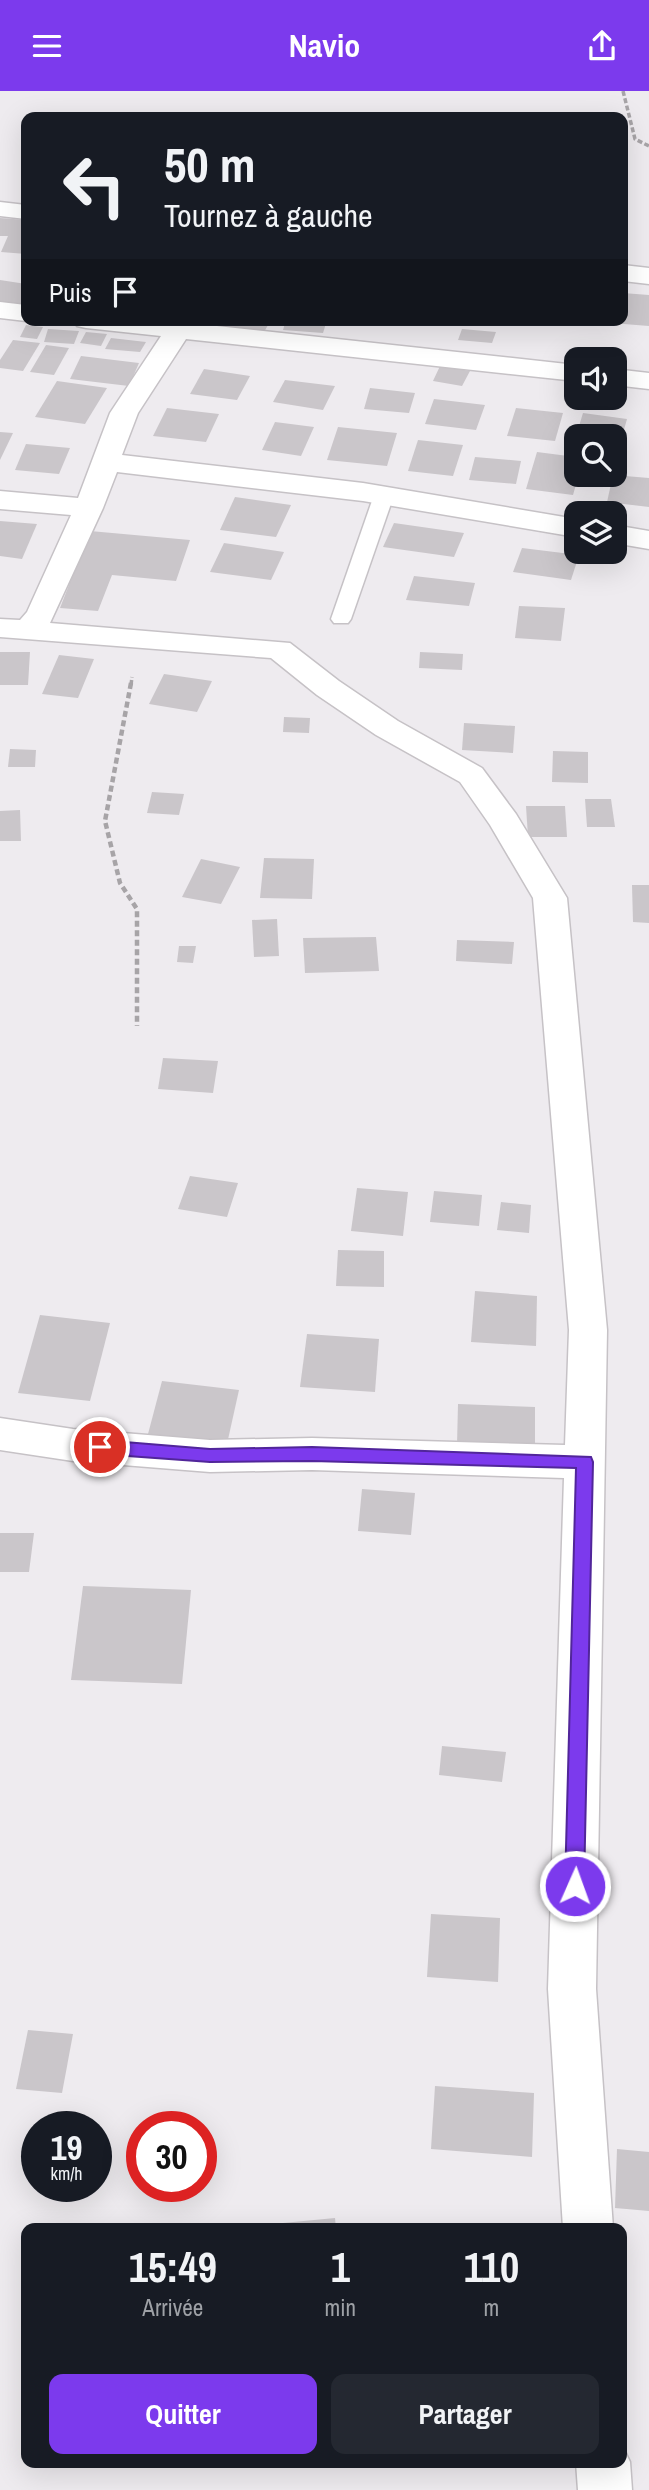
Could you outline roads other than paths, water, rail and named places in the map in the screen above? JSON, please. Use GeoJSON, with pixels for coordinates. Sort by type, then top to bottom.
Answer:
{"type":"FeatureCollection","features":[{"type":"Feature","properties":{"kind":"street"},"geometry":{"type":"LineString","coordinates":[[0,209],[21,211]]}},
{"type":"Feature","properties":{"kind":"street"},"geometry":{"type":"LineString","coordinates":[[628,274],[649,276]]}},
{"type":"Feature","properties":{"kind":"street"},"geometry":{"type":"LineString","coordinates":[[0,310],[21,312]]}},
{"type":"Feature","properties":{"kind":"street"},"geometry":{"type":"LineString","coordinates":[[136,326],[564,372]]}},
{"type":"Feature","properties":{"kind":"street"},"geometry":{"type":"LineString","coordinates":[[15,629],[41,614],[89,508],[124,413],[178,331]]}},
{"type":"Feature","properties":{"kind":"street"},"geometry":{"type":"LineString","coordinates":[[627,378],[649,380]]}},
{"type":"Feature","properties":{"kind":"street"},"geometry":{"type":"LineString","coordinates":[[106,462],[384,495],[564,526]]}},
{"type":"Feature","properties":{"kind":"street"},"geometry":{"type":"LineString","coordinates":[[0,500],[89,508]]}},
{"type":"Feature","properties":{"kind":"street"},"geometry":{"type":"LineString","coordinates":[[627,536],[649,540]]}},
{"type":"Feature","properties":{"kind":"street"},"geometry":{"type":"LineString","coordinates":[[15,629],[279,649],[328,688],[387,728],[471,775],[504,821],[550,898],[588,1331],[572,1989],[588,2223]]}},
{"type":"Feature","properties":{"kind":"street"},"geometry":{"type":"LineString","coordinates":[[0,1434],[73,1445],[210,1455],[312,1454],[585,1462]]}},
{"type":"Feature","properties":{"kind":"street"},"geometry":{"type":"LineString","coordinates":[[603,2468],[605,2490]]}},
{"type":"Feature","properties":{"kind":"lane"},"geometry":{"type":"LineString","coordinates":[[341,619],[384,495]]}}]}
